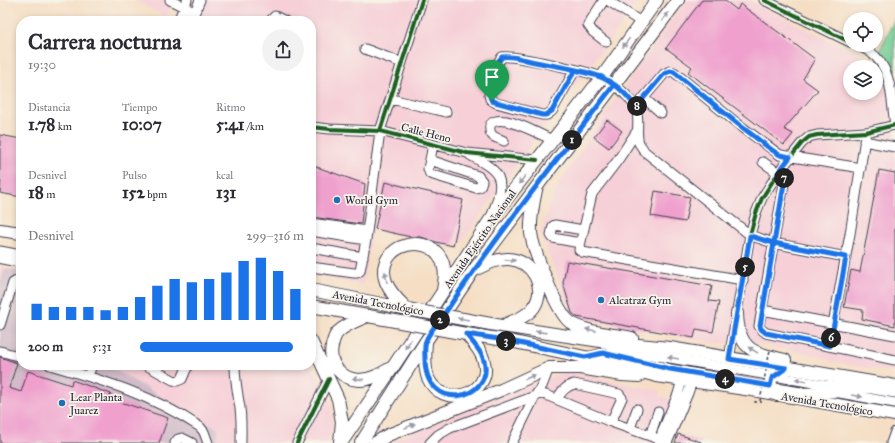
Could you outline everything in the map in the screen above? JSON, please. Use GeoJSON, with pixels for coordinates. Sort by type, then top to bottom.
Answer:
{"type":"FeatureCollection","features":[{"type":"Feature","properties":{"kind":"main road","name":"Avenida Ejército Nacional"},"geometry":{"type":"LineString","coordinates":[[340,443],[394,367],[490,220],[602,77],[657,0]]}},
{"type":"Feature","properties":{"kind":"main road","name":"Avenida Ejército Nacional"},"geometry":{"type":"LineString","coordinates":[[361,443],[473,270],[678,0]]}},
{"type":"Feature","properties":{"kind":"main road"},"geometry":{"type":"LineString","coordinates":[[536,186],[531,221],[531,233],[535,249],[556,301],[567,319],[579,327],[586,329],[637,339],[670,348]]}},
{"type":"Feature","properties":{"kind":"main road"},"geometry":{"type":"LineString","coordinates":[[0,230],[16,232]]}},
{"type":"Feature","properties":{"kind":"main road"},"geometry":{"type":"LineString","coordinates":[[407,309],[388,287],[385,280],[384,271],[389,256],[402,246],[418,244],[428,246],[436,252],[442,260],[444,268],[443,290]]}},
{"type":"Feature","properties":{"kind":"main road"},"geometry":{"type":"LineString","coordinates":[[0,257],[16,259]]}},
{"type":"Feature","properties":{"kind":"main road"},"geometry":{"type":"LineString","coordinates":[[473,270],[501,260],[509,259],[526,264],[533,271],[536,277],[538,292],[534,307],[520,318],[502,326]]}},
{"type":"Feature","properties":{"kind":"main road","name":"Avenida Tecnológico"},"geometry":{"type":"LineString","coordinates":[[316,291],[502,326],[593,340],[670,348],[895,386]]}},
{"type":"Feature","properties":{"kind":"main road","name":"Avenida Tecnológico"},"geometry":{"type":"LineString","coordinates":[[316,307],[505,340],[585,357],[657,376],[687,380],[774,386],[895,415]]}},
{"type":"Feature","properties":{"kind":"main road"},"geometry":{"type":"LineString","coordinates":[[737,313],[739,335],[742,342],[750,349],[766,356],[805,364],[844,377]]}},
{"type":"Feature","properties":{"kind":"main road"},"geometry":{"type":"LineString","coordinates":[[368,316],[354,321],[338,333],[333,341],[331,351],[330,358],[333,365],[345,376],[360,380],[376,377],[394,367]]}},
{"type":"Feature","properties":{"kind":"main road"},"geometry":{"type":"LineString","coordinates":[[426,341],[426,370],[432,386],[444,394],[454,396],[463,395],[476,389],[482,381],[485,366],[481,353],[466,334]]}},
{"type":"Feature","properties":{"kind":"main road"},"geometry":{"type":"LineString","coordinates":[[316,352],[338,399],[341,411],[342,433],[340,443]]}},
{"type":"Feature","properties":{"kind":"main road"},"geometry":{"type":"LineString","coordinates":[[375,443],[388,435],[488,395],[549,368],[580,368],[634,376],[657,376]]}},
{"type":"Feature","properties":{"kind":"main road"},"geometry":{"type":"LineString","coordinates":[[774,386],[786,368]]}},
{"type":"Feature","properties":{"kind":"street"},"geometry":{"type":"LineString","coordinates":[[170,0],[185,3],[192,16]]}},
{"type":"Feature","properties":{"kind":"street"},"geometry":{"type":"LineString","coordinates":[[193,16],[200,0]]}},
{"type":"Feature","properties":{"kind":"street"},"geometry":{"type":"LineString","coordinates":[[316,268],[354,273],[360,271],[380,131],[422,0]]}},
{"type":"Feature","properties":{"kind":"street"},"geometry":{"type":"LineString","coordinates":[[604,0],[588,25],[591,30],[606,42]]}},
{"type":"Feature","properties":{"kind":"street"},"geometry":{"type":"LineString","coordinates":[[607,0],[641,22]]}},
{"type":"Feature","properties":{"kind":"street"},"geometry":{"type":"LineString","coordinates":[[764,0],[843,39]]}},
{"type":"Feature","properties":{"kind":"street"},"geometry":{"type":"LineString","coordinates":[[180,16],[185,3]]}},
{"type":"Feature","properties":{"kind":"street"},"geometry":{"type":"LineString","coordinates":[[365,49],[402,63]]}},
{"type":"Feature","properties":{"kind":"street"},"geometry":{"type":"LineString","coordinates":[[865,137],[895,125],[888,77],[881,62],[870,52]]}},
{"type":"Feature","properties":{"kind":"street"},"geometry":{"type":"LineString","coordinates":[[575,70],[552,111],[546,115],[496,103],[490,99],[489,94],[497,64],[502,57],[575,70],[602,77],[628,97],[636,107],[639,142],[644,151],[750,236],[774,243],[846,257]]}},
{"type":"Feature","properties":{"kind":"street"},"geometry":{"type":"LineString","coordinates":[[636,107],[664,74],[670,71],[674,72],[738,124],[780,155],[861,168]]}},
{"type":"Feature","properties":{"kind":"street"},"geometry":{"type":"LineString","coordinates":[[644,98],[661,113]]}},
{"type":"Feature","properties":{"kind":"street"},"geometry":{"type":"LineString","coordinates":[[390,100],[446,112]]}},
{"type":"Feature","properties":{"kind":"street"},"geometry":{"type":"LineString","coordinates":[[504,141],[493,136],[490,132],[489,127],[494,121],[506,121],[516,124],[553,140]]}},
{"type":"Feature","properties":{"kind":"street","name":"Calle Heno"},"geometry":{"type":"LineString","coordinates":[[316,128],[380,131],[467,153],[537,160]]}},
{"type":"Feature","properties":{"kind":"street"},"geometry":{"type":"LineString","coordinates":[[638,130],[618,160],[592,194],[579,250],[582,252],[743,280]]}},
{"type":"Feature","properties":{"kind":"street"},"geometry":{"type":"LineString","coordinates":[[729,359],[750,236],[756,213],[762,198],[790,157],[809,137],[817,135],[865,137],[895,147]]}},
{"type":"Feature","properties":{"kind":"street"},"geometry":{"type":"LineString","coordinates":[[830,346],[865,137]]}},
{"type":"Feature","properties":{"kind":"street"},"geometry":{"type":"LineString","coordinates":[[430,160],[478,176],[482,181],[482,185],[476,188],[430,174],[428,168],[433,144]]}},
{"type":"Feature","properties":{"kind":"street","name":"Calle Heno"},"geometry":{"type":"LineString","coordinates":[[467,153],[495,170],[499,178],[501,186],[499,198],[490,220]]}},
{"type":"Feature","properties":{"kind":"street"},"geometry":{"type":"LineString","coordinates":[[763,162],[785,178],[762,310],[761,329],[766,333],[895,360]]}},
{"type":"Feature","properties":{"kind":"street"},"geometry":{"type":"LineString","coordinates":[[316,224],[366,236]]}},
{"type":"Feature","properties":{"kind":"street"},"geometry":{"type":"LineString","coordinates":[[580,244],[553,238],[551,235],[552,230],[553,226],[557,225],[583,230]]}},
{"type":"Feature","properties":{"kind":"street"},"geometry":{"type":"LineString","coordinates":[[316,231],[366,236]]}},
{"type":"Feature","properties":{"kind":"street"},"geometry":{"type":"LineString","coordinates":[[0,235],[16,238]]}},
{"type":"Feature","properties":{"kind":"street"},"geometry":{"type":"LineString","coordinates":[[316,249],[363,257]]}},
{"type":"Feature","properties":{"kind":"street"},"geometry":{"type":"LineString","coordinates":[[0,251],[16,253]]}},
{"type":"Feature","properties":{"kind":"street"},"geometry":{"type":"LineString","coordinates":[[0,325],[12,285],[16,281]]}},
{"type":"Feature","properties":{"kind":"street"},"geometry":{"type":"LineString","coordinates":[[762,310],[895,335]]}},
{"type":"Feature","properties":{"kind":"street"},"geometry":{"type":"LineString","coordinates":[[593,340],[605,346],[801,392],[840,393],[895,402]]}},
{"type":"Feature","properties":{"kind":"street"},"geometry":{"type":"LineString","coordinates":[[0,351],[16,356]]}},
{"type":"Feature","properties":{"kind":"street"},"geometry":{"type":"LineString","coordinates":[[585,357],[603,353],[670,369],[774,386],[825,385],[872,389],[895,393]]}},
{"type":"Feature","properties":{"kind":"street"},"geometry":{"type":"LineString","coordinates":[[512,443],[535,396],[542,386],[549,368]]}},
{"type":"Feature","properties":{"kind":"street"},"geometry":{"type":"LineString","coordinates":[[67,370],[138,393],[157,402],[200,427],[204,432],[208,443]]}},
{"type":"Feature","properties":{"kind":"street"},"geometry":{"type":"LineString","coordinates":[[88,376],[90,370]]}},
{"type":"Feature","properties":{"kind":"street"},"geometry":{"type":"LineString","coordinates":[[155,370],[177,381],[182,379],[186,370]]}},
{"type":"Feature","properties":{"kind":"street"},"geometry":{"type":"LineString","coordinates":[[235,370],[235,385],[240,402],[241,443]]}},
{"type":"Feature","properties":{"kind":"street"},"geometry":{"type":"LineString","coordinates":[[297,443],[329,379]]}},
{"type":"Feature","properties":{"kind":"street"},"geometry":{"type":"LineString","coordinates":[[664,442],[662,432],[678,394],[687,380]]}},
{"type":"Feature","properties":{"kind":"street"},"geometry":{"type":"LineString","coordinates":[[557,399],[563,389],[574,384],[619,394],[622,398],[611,422]]}},
{"type":"Feature","properties":{"kind":"street"},"geometry":{"type":"LineString","coordinates":[[430,443],[438,435],[450,428],[542,394],[664,442]]}},
{"type":"Feature","properties":{"kind":"street"},"geometry":{"type":"LineString","coordinates":[[630,428],[637,409]]}},
{"type":"Feature","properties":{"kind":"street"},"geometry":{"type":"LineString","coordinates":[[650,436],[658,412]]}},
{"type":"Feature","properties":{"kind":"street"},"geometry":{"type":"LineString","coordinates":[[891,443],[895,432]]}},
{"type":"Feature","properties":{"kind":"street"},"geometry":{"type":"LineString","coordinates":[[175,443],[178,439],[182,438],[192,443]]}},
{"type":"Feature","properties":{"kind":"path"},"geometry":{"type":"LineString","coordinates":[[760,401],[770,350]]}},
{"type":"Feature","properties":{"kind":"shaded area"},"geometry":{"type":"Polygon","coordinates":[[[135,0],[175,0],[167,16],[135,0]]]}},
{"type":"Feature","properties":{"kind":"shaded area"},"geometry":{"type":"Polygon","coordinates":[[[203,0],[640,0],[519,161],[457,248],[372,230],[363,285],[316,276],[316,16],[196,16],[203,0]]]}},
{"type":"Feature","properties":{"kind":"shaded area"},"geometry":{"type":"Polygon","coordinates":[[[686,0],[748,0],[843,47],[843,52],[853,52],[867,59],[843,60],[843,100],[883,100],[883,71],[895,71],[895,373],[830,361],[820,356],[753,343],[716,343],[624,327],[573,316],[540,232],[557,187],[606,113],[686,0]]]}},
{"type":"Feature","properties":{"kind":"shaded area"},"geometry":{"type":"Polygon","coordinates":[[[0,267],[16,270],[16,370],[315,370],[332,404],[333,431],[325,443],[0,443],[0,267]]]}},
{"type":"Feature","properties":{"kind":"shaded area","name":"Lear Planta Juarez"},"geometry":{"type":"Polygon","coordinates":[[[5,269],[16,270],[16,370],[115,370],[218,429],[217,443],[0,443],[0,283],[5,269]]]}},
{"type":"Feature","properties":{"kind":"shaded area"},"geometry":{"type":"Polygon","coordinates":[[[575,373],[660,391],[660,397],[689,401],[671,443],[387,443],[522,387],[556,375],[575,373]]]}},
{"type":"Feature","properties":{"kind":"green space"},"geometry":{"type":"Polygon","coordinates":[[[895,18],[895,71],[891,72],[879,52],[883,52],[883,44],[895,18]]]}},
{"type":"Feature","properties":{"kind":"building"},"geometry":{"type":"Polygon","coordinates":[[[702,0],[724,0],[737,10],[740,4],[815,59],[803,79],[818,90],[784,129],[793,134],[784,145],[688,72],[692,67],[666,48],[702,0]]]}},
{"type":"Feature","properties":{"kind":"building"},"geometry":{"type":"Polygon","coordinates":[[[607,120],[622,131],[609,148],[594,137],[607,120]]]}},
{"type":"Feature","properties":{"kind":"building"},"geometry":{"type":"Polygon","coordinates":[[[0,135],[16,138],[16,196],[0,193],[0,135]]]}},
{"type":"Feature","properties":{"kind":"building","name":"World Gym"},"geometry":{"type":"Polygon","coordinates":[[[316,167],[365,184],[361,224],[316,218],[316,167]]]}},
{"type":"Feature","properties":{"kind":"building"},"geometry":{"type":"Polygon","coordinates":[[[879,170],[895,173],[895,326],[862,319],[863,310],[844,307],[851,270],[860,272],[879,170]]]}},
{"type":"Feature","properties":{"kind":"building"},"geometry":{"type":"Polygon","coordinates":[[[385,182],[463,200],[453,246],[421,237],[411,237],[375,229],[385,182]]]}},
{"type":"Feature","properties":{"kind":"building"},"geometry":{"type":"Polygon","coordinates":[[[655,191],[690,197],[685,222],[651,216],[655,191]]]}},
{"type":"Feature","properties":{"kind":"building"},"geometry":{"type":"Polygon","coordinates":[[[567,261],[712,286],[709,301],[719,302],[713,332],[696,329],[694,338],[577,317],[572,313],[563,283],[567,261]]]}},
{"type":"Feature","properties":{"kind":"building","name":"Lear Planta Juarez"},"geometry":{"type":"Polygon","coordinates":[[[0,357],[16,363],[9,388],[21,392],[28,371],[71,385],[72,380],[111,394],[109,398],[168,418],[159,443],[0,443],[0,357]]]}},
{"type":"Feature","properties":{"kind":"building"},"geometry":{"type":"Polygon","coordinates":[[[678,434],[701,442],[701,443],[675,443],[678,434]]]}},
{"type":"Feature","properties":{"kind":"cycle path"},"geometry":{"type":"LineString","coordinates":[[380,131],[422,0]]}},
{"type":"Feature","properties":{"kind":"cycle path"},"geometry":{"type":"LineString","coordinates":[[764,0],[843,39]]}},
{"type":"Feature","properties":{"kind":"cycle path"},"geometry":{"type":"LineString","coordinates":[[729,359],[750,235],[762,198],[778,173],[802,143],[809,137],[817,135],[866,132],[895,125]]}},
{"type":"Feature","properties":{"kind":"cycle path"},"geometry":{"type":"LineString","coordinates":[[316,128],[380,131],[467,153],[537,160]]}},
{"type":"Feature","properties":{"kind":"cycle path"},"geometry":{"type":"LineString","coordinates":[[297,443],[329,379]]}},
{"type":"Feature","properties":{"kind":"place","name":"World Gym"},"geometry":{"type":"Point","coordinates":[337,200]}},
{"type":"Feature","properties":{"kind":"place","name":"Alcatraz Gym"},"geometry":{"type":"Point","coordinates":[601,300]}},
{"type":"Feature","properties":{"kind":"place","name":"Lear Planta Juarez"},"geometry":{"type":"Point","coordinates":[62,403]}},
{"type":"Feature","properties":{"kind":"route"},"geometry":{"type":"LineString","coordinates":[[492,101],[489,94],[497,64],[500,58],[506,56],[575,70],[602,77],[614,85],[628,97],[636,107],[664,74],[670,71],[674,72],[772,150],[780,155],[790,157],[778,173],[785,178],[774,243],[846,257],[830,346],[766,333],[761,329],[760,326],[774,243],[750,236],[729,359],[786,368],[772,378],[770,386],[670,369],[603,353],[585,357],[505,340],[466,334],[481,353],[484,361],[485,366],[482,381],[476,389],[463,395],[454,396],[439,392],[432,386],[428,378],[425,361],[426,341],[473,270],[614,85],[602,77],[575,70],[552,111],[546,115],[492,101]]}}]}
